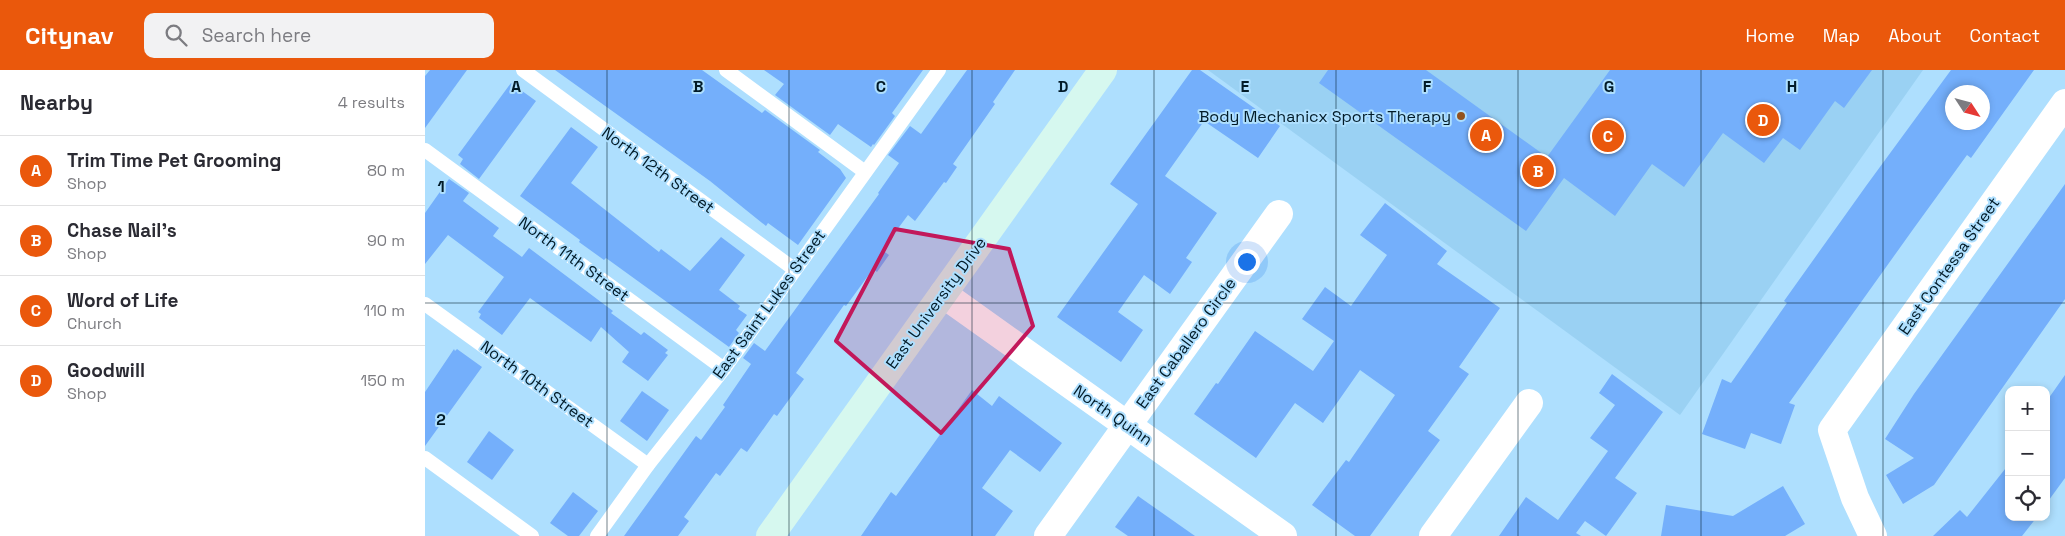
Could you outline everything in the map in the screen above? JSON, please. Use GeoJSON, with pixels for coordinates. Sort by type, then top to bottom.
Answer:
{"type":"FeatureCollection","features":[{"type":"Feature","properties":{"kind":"main road","name":"East University Drive"},"geometry":{"type":"LineString","coordinates":[[770,536],[1103,70]]}},
{"type":"Feature","properties":{"kind":"street","name":"East Contessa Street"},"geometry":{"type":"LineString","coordinates":[[1873,536],[1855,498],[1832,430],[2065,103]]}},
{"type":"Feature","properties":{"kind":"street","name":"East Caballero Circle"},"geometry":{"type":"LineString","coordinates":[[1048,536],[1279,214]]}},
{"type":"Feature","properties":{"kind":"street","name":"North Quinn"},"geometry":{"type":"LineString","coordinates":[[943,294],[1283,536]]}},
{"type":"Feature","properties":{"kind":"street"},"geometry":{"type":"LineString","coordinates":[[1433,536],[1529,403]]}},
{"type":"Feature","properties":{"kind":"lane","name":"North 12th Street"},"geometry":{"type":"LineString","coordinates":[[523,70],[794,269]]}},
{"type":"Feature","properties":{"kind":"lane"},"geometry":{"type":"LineString","coordinates":[[726,70],[865,172]]}},
{"type":"Feature","properties":{"kind":"lane","name":"East Saint Lukes Street"},"geometry":{"type":"LineString","coordinates":[[597,536],[648,465],[724,369],[794,269],[939,70]]}},
{"type":"Feature","properties":{"kind":"lane","name":"North 11th Street"},"geometry":{"type":"LineString","coordinates":[[425,150],[724,369]]}},
{"type":"Feature","properties":{"kind":"lane","name":"North 10th Street"},"geometry":{"type":"LineString","coordinates":[[425,304],[648,465]]}},
{"type":"Feature","properties":{"kind":"lane"},"geometry":{"type":"LineString","coordinates":[[425,458],[532,536]]}},
{"type":"Feature","properties":{"kind":"highlighted area"},"geometry":{"type":"Polygon","coordinates":[[[895,229],[1009,249],[1033,326],[941,433],[836,341],[895,229]]]}},
{"type":"Feature","properties":{"kind":"shaded area"},"geometry":{"type":"Polygon","coordinates":[[[1208,70],[1923,70],[1680,415],[1208,70]]]}},
{"type":"Feature","properties":{"kind":"building"},"geometry":{"type":"Polygon","coordinates":[[[430,70],[467,70],[425,128],[425,76],[430,70]]]}},
{"type":"Feature","properties":{"kind":"building"},"geometry":{"type":"Polygon","coordinates":[[[555,70],[702,70],[762,113],[765,110],[820,150],[818,152],[840,169],[846,178],[798,245],[768,223],[766,226],[710,181],[555,70]]]}},
{"type":"Feature","properties":{"kind":"building"},"geometry":{"type":"Polygon","coordinates":[[[764,70],[923,70],[892,113],[895,116],[871,147],[838,124],[830,135],[775,95],[784,84],[764,70]]]}},
{"type":"Feature","properties":{"kind":"building"},"geometry":{"type":"Polygon","coordinates":[[[967,70],[1015,70],[993,102],[995,104],[953,164],[957,167],[946,183],[944,182],[915,221],[908,215],[882,250],[889,255],[877,272],[873,269],[846,306],[844,305],[796,373],[804,379],[777,416],[774,414],[747,452],[741,448],[720,476],[716,473],[684,517],[689,521],[678,536],[624,536],[696,436],[701,440],[725,407],[723,405],[751,364],[743,358],[754,343],[765,351],[879,194],[899,163],[888,155],[910,126],[921,134],[967,70]]]}},
{"type":"Feature","properties":{"kind":"building"},"geometry":{"type":"Polygon","coordinates":[[[1192,70],[1200,70],[1280,126],[1258,158],[1204,121],[1165,176],[1217,213],[1186,258],[1192,262],[1170,294],[1144,275],[1118,312],[1143,330],[1121,362],[1057,317],[1138,204],[1110,184],[1192,70]]]}},
{"type":"Feature","properties":{"kind":"building"},"geometry":{"type":"Polygon","coordinates":[[[1328,70],[1426,70],[1547,157],[1610,70],[1872,70],[1844,108],[1835,101],[1800,150],[1783,138],[1764,163],[1723,133],[1684,187],[1652,164],[1615,216],[1564,178],[1526,231],[1319,83],[1328,70]]]}},
{"type":"Feature","properties":{"kind":"building"},"geometry":{"type":"Polygon","coordinates":[[[1951,70],[2034,70],[1971,158],[1967,155],[1789,403],[1795,405],[1781,444],[1751,433],[1745,449],[1702,434],[1722,379],[1731,383],[1787,303],[1784,301],[1951,70]]]}},
{"type":"Feature","properties":{"kind":"building"},"geometry":{"type":"Polygon","coordinates":[[[511,83],[536,101],[479,179],[460,164],[463,159],[458,155],[511,83]]]}},
{"type":"Feature","properties":{"kind":"building"},"geometry":{"type":"Polygon","coordinates":[[[571,127],[598,147],[571,183],[659,252],[661,249],[690,271],[721,237],[745,255],[719,290],[740,306],[738,309],[747,315],[736,330],[739,333],[729,347],[606,258],[604,260],[579,242],[580,240],[520,196],[571,127]]]}},
{"type":"Feature","properties":{"kind":"building"},"geometry":{"type":"Polygon","coordinates":[[[449,179],[469,193],[463,201],[499,228],[493,236],[522,257],[529,248],[613,311],[611,313],[641,335],[644,332],[668,350],[665,353],[668,355],[648,381],[622,362],[629,352],[601,327],[591,342],[530,298],[502,335],[479,318],[481,314],[478,312],[504,277],[448,235],[425,264],[425,213],[449,179]]]}},
{"type":"Feature","properties":{"kind":"building"},"geometry":{"type":"Polygon","coordinates":[[[2065,184],[2065,299],[1934,485],[1903,504],[1886,475],[1914,458],[1885,439],[1914,394],[2065,184]]]}},
{"type":"Feature","properties":{"kind":"building"},"geometry":{"type":"Polygon","coordinates":[[[1385,203],[1447,251],[1437,264],[1500,308],[1459,367],[1469,374],[1428,431],[1440,440],[1370,536],[1355,536],[1312,505],[1346,460],[1349,462],[1395,395],[1360,370],[1323,423],[1295,403],[1256,458],[1194,414],[1216,383],[1218,384],[1255,331],[1313,371],[1334,341],[1302,319],[1325,287],[1351,306],[1387,255],[1360,235],[1385,203]]]}},
{"type":"Feature","properties":{"kind":"building"},"geometry":{"type":"Polygon","coordinates":[[[454,349],[455,351],[457,349],[482,367],[425,446],[425,392],[454,349]]]}},
{"type":"Feature","properties":{"kind":"building"},"geometry":{"type":"Polygon","coordinates":[[[1612,374],[1663,412],[1615,478],[1637,493],[1606,536],[1585,521],[1576,533],[1581,536],[1499,536],[1526,497],[1558,520],[1608,451],[1590,438],[1615,405],[1599,393],[1612,374]]]}},
{"type":"Feature","properties":{"kind":"building"},"geometry":{"type":"Polygon","coordinates":[[[2065,375],[2065,478],[2050,499],[2050,431],[2050,396],[2065,375]]]}},
{"type":"Feature","properties":{"kind":"building"},"geometry":{"type":"Polygon","coordinates":[[[972,390],[992,406],[999,396],[1062,443],[1040,472],[1010,450],[982,488],[1013,511],[995,536],[861,536],[891,492],[896,496],[972,390]]]}},
{"type":"Feature","properties":{"kind":"building"},"geometry":{"type":"Polygon","coordinates":[[[642,391],[669,410],[647,441],[620,421],[642,391]]]}},
{"type":"Feature","properties":{"kind":"building"},"geometry":{"type":"Polygon","coordinates":[[[489,431],[514,450],[492,480],[467,462],[489,431]]]}},
{"type":"Feature","properties":{"kind":"building"},"geometry":{"type":"Polygon","coordinates":[[[2005,469],[2005,521],[2034,521],[2022,536],[1933,536],[1960,510],[1967,517],[2005,469]]]}},
{"type":"Feature","properties":{"kind":"building"},"geometry":{"type":"Polygon","coordinates":[[[1783,486],[1805,524],[1785,536],[1661,536],[1666,505],[1733,516],[1783,486]]]}},
{"type":"Feature","properties":{"kind":"building"},"geometry":{"type":"Polygon","coordinates":[[[573,492],[598,511],[579,536],[568,536],[550,523],[573,492]]]}},
{"type":"Feature","properties":{"kind":"building"},"geometry":{"type":"Polygon","coordinates":[[[1138,496],[1195,536],[1128,536],[1115,527],[1138,496]]]}},
{"type":"Feature","properties":{"kind":"place","name":"Body Mechanicx Sports Therapy"},"geometry":{"type":"Point","coordinates":[1461,116]}},
{"type":"Feature","properties":{"kind":"place","name":"Goodwill"},"geometry":{"type":"Point","coordinates":[1763,120]}},
{"type":"Feature","properties":{"kind":"place","name":"Trim Time Pet Grooming"},"geometry":{"type":"Point","coordinates":[1486,135]}},
{"type":"Feature","properties":{"kind":"place","name":"Word of Life"},"geometry":{"type":"Point","coordinates":[1608,136]}},
{"type":"Feature","properties":{"kind":"place","name":"Chase Nail's"},"geometry":{"type":"Point","coordinates":[1538,171]}}]}
